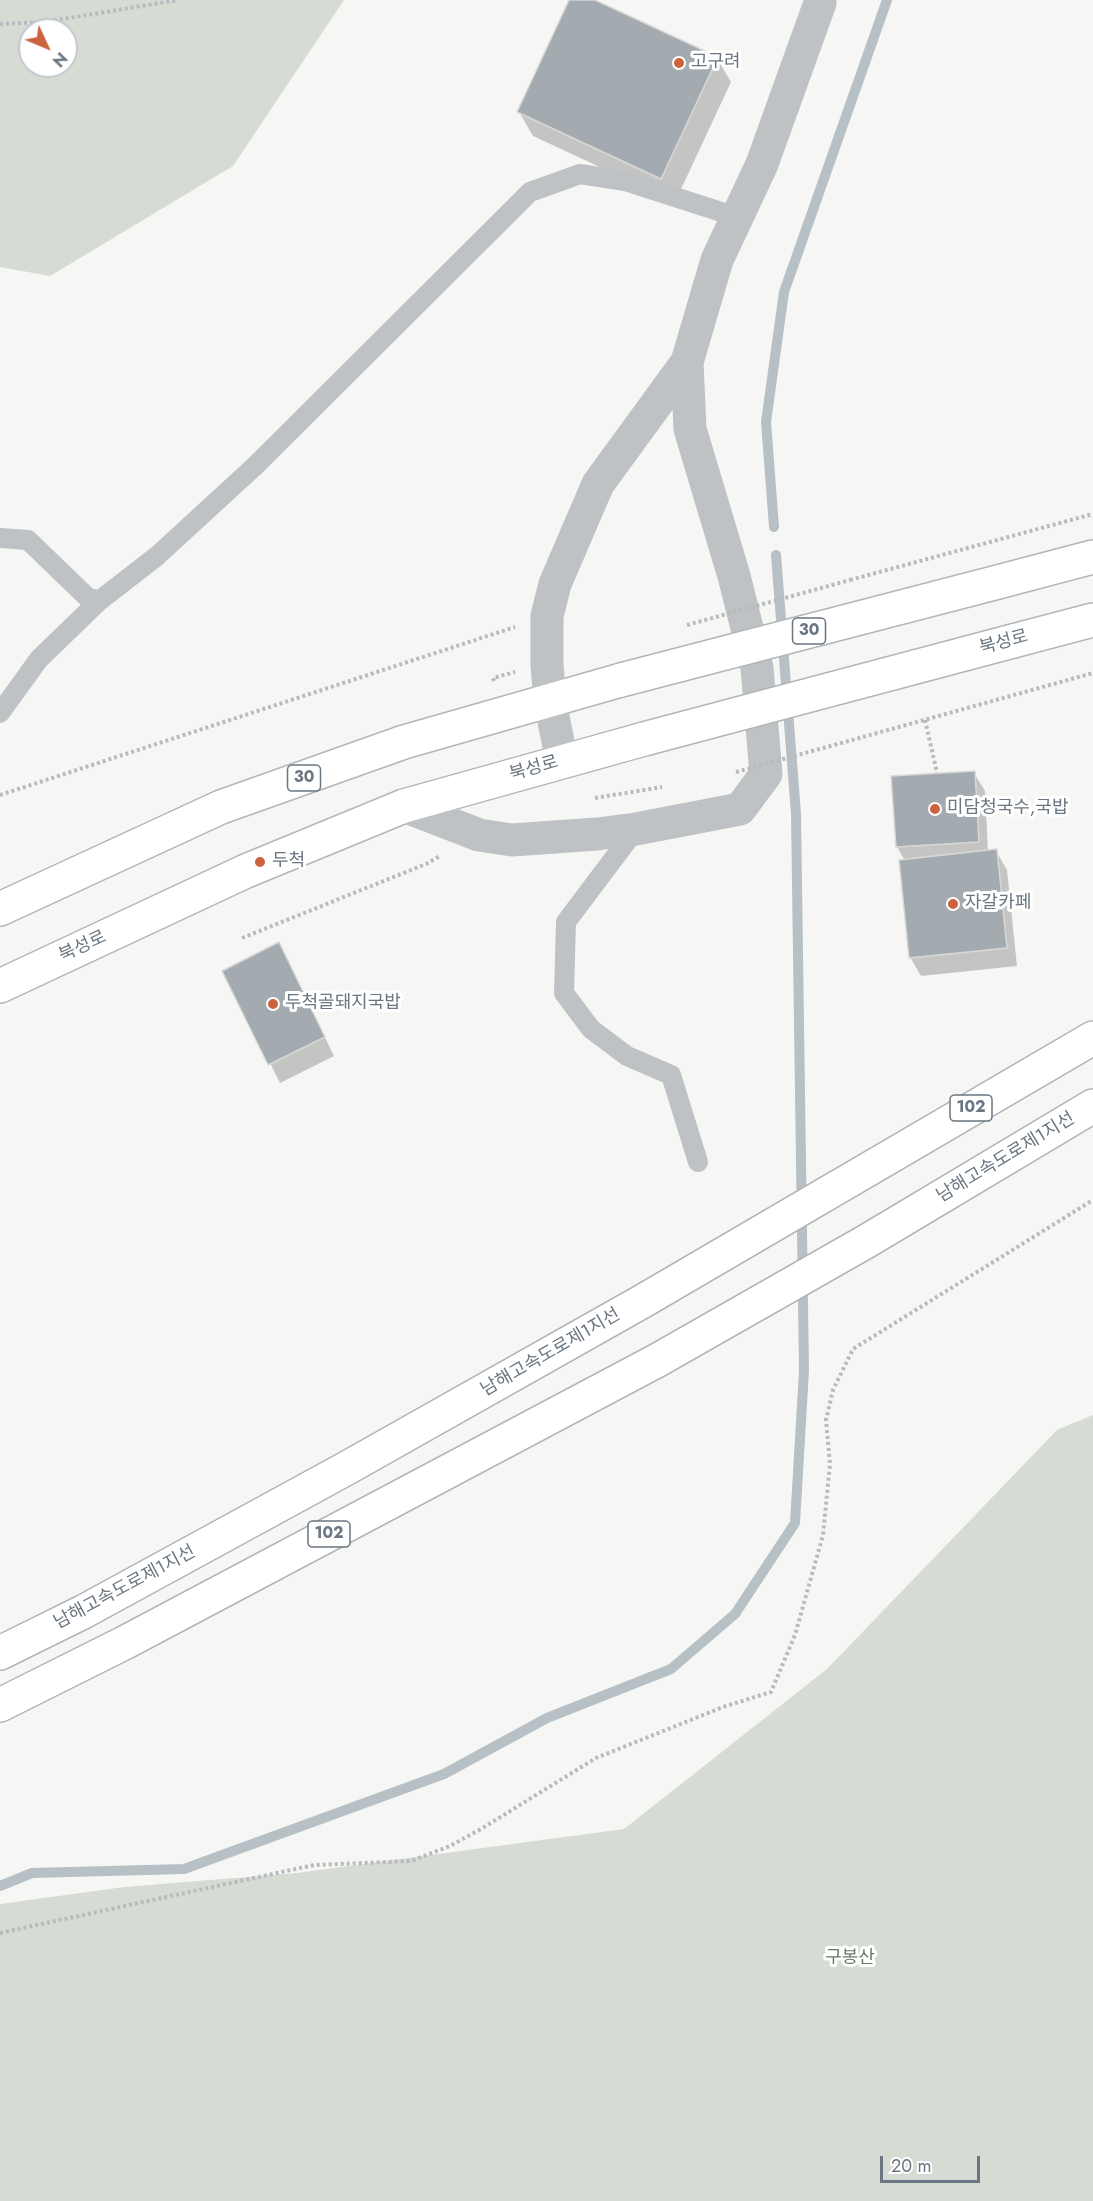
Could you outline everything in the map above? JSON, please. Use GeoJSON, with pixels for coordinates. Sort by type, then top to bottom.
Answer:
{"type":"FeatureCollection","features":[{"type":"Feature","properties":{"kind":"main road","name":"30"},"geometry":{"type":"LineString","coordinates":[[0,909],[221,807],[404,742],[621,680],[1093,557]]}},
{"type":"Feature","properties":{"kind":"main road","name":"북성로"},"geometry":{"type":"LineString","coordinates":[[0,986],[246,871],[404,806],[562,761],[1093,620]]}},
{"type":"Feature","properties":{"kind":"main road","name":"남해고속도로제1지선"},"geometry":{"type":"LineString","coordinates":[[0,1653],[83,1612],[327,1479],[643,1301],[1093,1038]]}},
{"type":"Feature","properties":{"kind":"main road","name":"남해고속도로제1지선"},"geometry":{"type":"LineString","coordinates":[[0,1705],[126,1642],[658,1360],[867,1241],[1093,1106]]}},
{"type":"Feature","properties":{"kind":"street"},"geometry":{"type":"LineString","coordinates":[[404,806],[479,835],[512,840],[636,829],[740,809],[766,774],[757,668],[734,576],[690,429],[687,362],[717,260],[762,164],[817,1]]}},
{"type":"Feature","properties":{"kind":"street"},"geometry":{"type":"LineString","coordinates":[[562,761],[550,702],[547,665],[547,616],[555,585],[598,484],[687,362]]}},
{"type":"Feature","properties":{"kind":"lane"},"geometry":{"type":"LineString","coordinates":[[0,713],[39,659],[99,601],[157,556],[255,466],[530,192],[580,174],[625,181],[737,217]]}},
{"type":"Feature","properties":{"kind":"lane"},"geometry":{"type":"LineString","coordinates":[[0,538],[28,540],[87,597],[99,601]]}},
{"type":"Feature","properties":{"kind":"lane"},"geometry":{"type":"LineString","coordinates":[[636,829],[566,922],[564,993],[591,1029],[627,1056],[671,1076],[698,1162]]}},
{"type":"Feature","properties":{"kind":"path"},"geometry":{"type":"LineString","coordinates":[[0,24],[45,22],[178,0]]}},
{"type":"Feature","properties":{"kind":"path"},"geometry":{"type":"LineString","coordinates":[[687,625],[1093,514]]}},
{"type":"Feature","properties":{"kind":"path"},"geometry":{"type":"LineString","coordinates":[[0,795],[547,616]]}},
{"type":"Feature","properties":{"kind":"path"},"geometry":{"type":"LineString","coordinates":[[736,772],[1093,673]]}},
{"type":"Feature","properties":{"kind":"path"},"geometry":{"type":"LineString","coordinates":[[925,720],[937,773]]}},
{"type":"Feature","properties":{"kind":"path"},"geometry":{"type":"LineString","coordinates":[[242,938],[426,864],[479,835]]}},
{"type":"Feature","properties":{"kind":"path"},"geometry":{"type":"LineString","coordinates":[[0,1933],[314,1865],[411,1861],[450,1846],[481,1829],[596,1758],[723,1707],[771,1692],[795,1635],[823,1535],[830,1464],[826,1420],[834,1390],[853,1349],[1093,1200]]}},
{"type":"Feature","properties":{"kind":"green space"},"geometry":{"type":"Polygon","coordinates":[[[0,0],[344,0],[233,166],[50,276],[0,267],[0,0]]]}},
{"type":"Feature","properties":{"kind":"green space","name":"구봉산"},"geometry":{"type":"Polygon","coordinates":[[[1093,1415],[1093,2201],[0,2201],[0,1904],[124,1887],[297,1873],[624,1829],[827,1669],[1057,1430],[1093,1415]]]}},
{"type":"Feature","properties":{"kind":"building"},"geometry":{"type":"Polygon","coordinates":[[[569,0],[595,0],[718,57],[661,179],[517,112],[569,0]]]}},
{"type":"Feature","properties":{"kind":"building","name":"미담청국수,국밥"},"geometry":{"type":"Polygon","coordinates":[[[975,771],[979,842],[896,847],[891,776],[975,771]]]}},
{"type":"Feature","properties":{"kind":"building","name":"자갈카페"},"geometry":{"type":"Polygon","coordinates":[[[997,849],[1007,948],[909,958],[899,860],[997,849]]]}},
{"type":"Feature","properties":{"kind":"building","name":"두척골돼지국밥"},"geometry":{"type":"Polygon","coordinates":[[[279,942],[325,1037],[268,1065],[222,971],[279,942]]]}},
{"type":"Feature","properties":{"kind":"waterway"},"geometry":{"type":"LineString","coordinates":[[774,527],[766,422],[784,292],[887,0]]}},
{"type":"Feature","properties":{"kind":"waterway"},"geometry":{"type":"LineString","coordinates":[[0,1886],[32,1873],[184,1869],[444,1774],[547,1718],[671,1669],[735,1614],[795,1523],[804,1371],[796,814],[776,555]]}},
{"type":"Feature","properties":{"kind":"place","name":"고구려"},"geometry":{"type":"Point","coordinates":[679,63]}},
{"type":"Feature","properties":{"kind":"place","name":"미담청국수,국밥"},"geometry":{"type":"Point","coordinates":[935,809]}},
{"type":"Feature","properties":{"kind":"place","name":"두척"},"geometry":{"type":"Point","coordinates":[260,862]}},
{"type":"Feature","properties":{"kind":"place","name":"자갈카페"},"geometry":{"type":"Point","coordinates":[953,904]}},
{"type":"Feature","properties":{"kind":"place","name":"두척골돼지국밥"},"geometry":{"type":"Point","coordinates":[273,1004]}}]}
